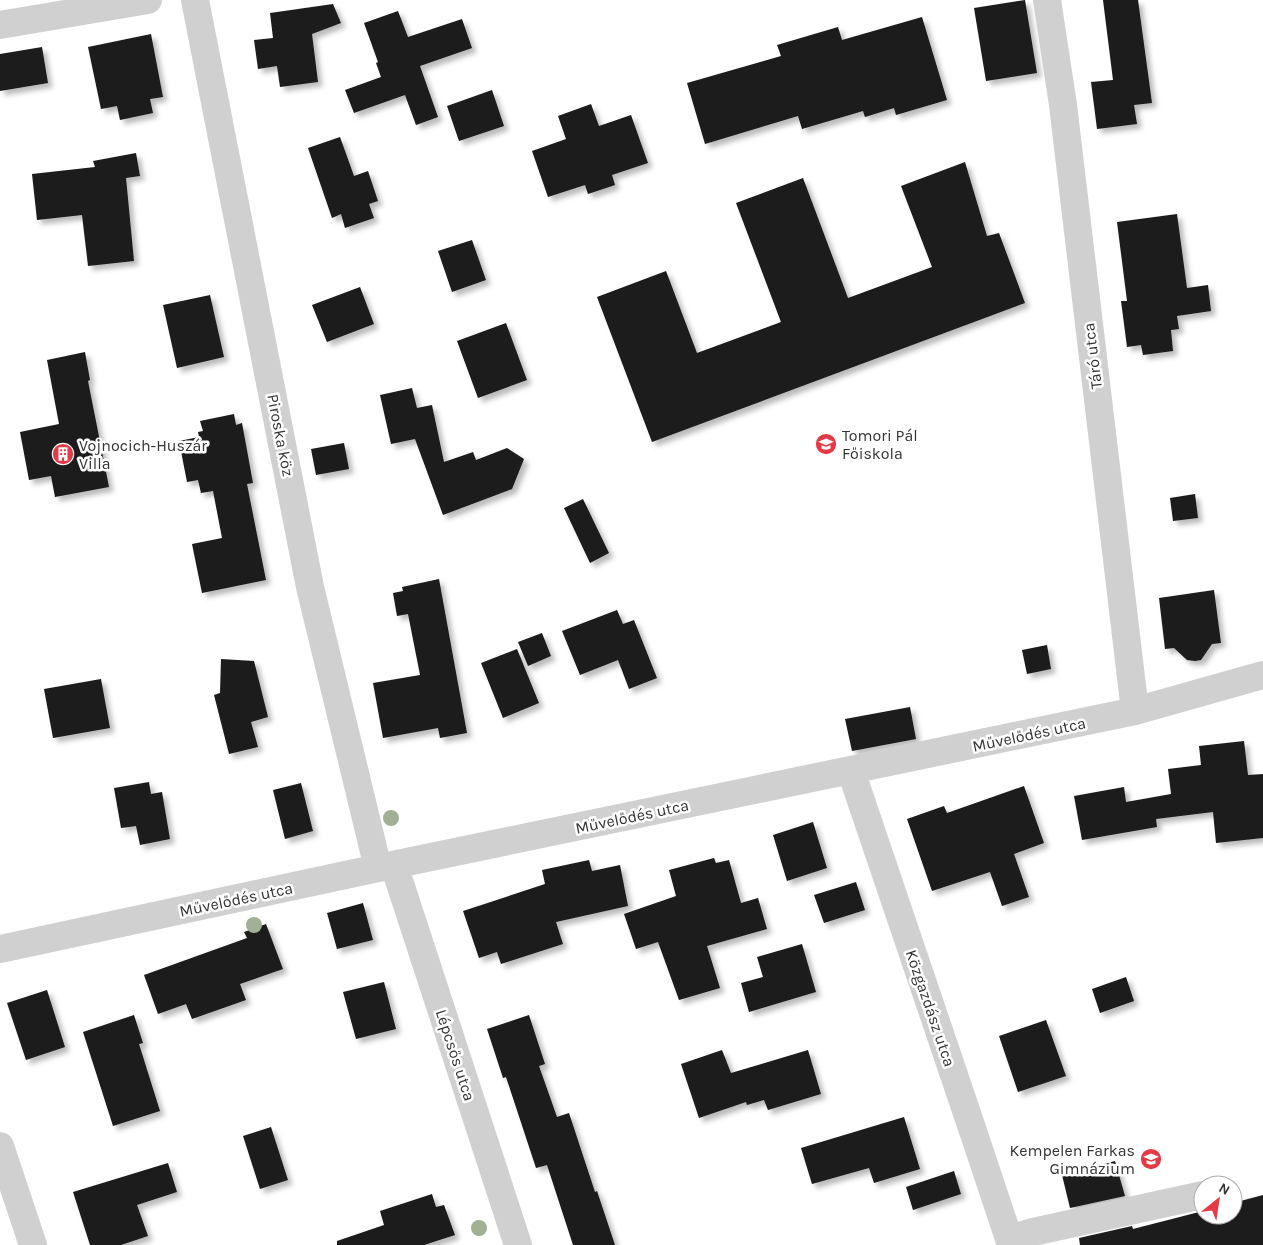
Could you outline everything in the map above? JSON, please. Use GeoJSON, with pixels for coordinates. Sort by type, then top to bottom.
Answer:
{"type":"FeatureCollection","features":[{"type":"Feature","properties":{"kind":"street"},"geometry":{"type":"LineString","coordinates":[[0,25],[148,0]]}},
{"type":"Feature","properties":{"kind":"street","name":"Piroska köz"},"geometry":{"type":"LineString","coordinates":[[195,0],[310,587],[386,866]]}},
{"type":"Feature","properties":{"kind":"street","name":"Táró utca"},"geometry":{"type":"LineString","coordinates":[[1047,0],[1064,115],[1135,712]]}},
{"type":"Feature","properties":{"kind":"street","name":"Művelődés utca"},"geometry":{"type":"LineString","coordinates":[[0,949],[386,866],[1135,712],[1263,675]]}},
{"type":"Feature","properties":{"kind":"street","name":"Közgazdász utca"},"geometry":{"type":"LineString","coordinates":[[851,771],[1010,1242]]}},
{"type":"Feature","properties":{"kind":"street","name":"Lépcsős utca"},"geometry":{"type":"LineString","coordinates":[[386,866],[518,1245]]}},
{"type":"Feature","properties":{"kind":"street"},"geometry":{"type":"LineString","coordinates":[[0,1146],[33,1245]]}},
{"type":"Feature","properties":{"kind":"street"},"geometry":{"type":"LineString","coordinates":[[1010,1242],[1033,1232],[1193,1197]]}},
{"type":"Feature","properties":{"kind":"building"},"geometry":{"type":"Polygon","coordinates":[[[1025,0],[1037,73],[986,81],[974,8],[1025,0]]]}},
{"type":"Feature","properties":{"kind":"building"},"geometry":{"type":"Polygon","coordinates":[[[1103,0],[1138,0],[1152,103],[1134,105],[1137,124],[1097,129],[1091,82],[1113,80],[1103,0]]]}},
{"type":"Feature","properties":{"kind":"building"},"geometry":{"type":"Polygon","coordinates":[[[333,4],[341,23],[312,34],[318,82],[280,87],[277,66],[258,69],[254,40],[273,38],[270,13],[333,4]]]}},
{"type":"Feature","properties":{"kind":"building"},"geometry":{"type":"Polygon","coordinates":[[[398,11],[408,37],[462,19],[472,48],[420,66],[438,117],[416,125],[405,95],[354,113],[345,90],[381,77],[376,63],[378,62],[364,23],[398,11]]]}},
{"type":"Feature","properties":{"kind":"building"},"geometry":{"type":"Polygon","coordinates":[[[922,17],[947,100],[896,115],[894,108],[865,117],[863,111],[802,129],[798,116],[705,144],[687,83],[781,56],[777,45],[838,27],[842,40],[922,17]]]}},
{"type":"Feature","properties":{"kind":"building"},"geometry":{"type":"Polygon","coordinates":[[[151,34],[163,97],[150,99],[153,113],[120,120],[117,106],[101,109],[88,47],[151,34]]]}},
{"type":"Feature","properties":{"kind":"building"},"geometry":{"type":"Polygon","coordinates":[[[42,47],[48,83],[0,91],[0,54],[42,47]]]}},
{"type":"Feature","properties":{"kind":"building"},"geometry":{"type":"Polygon","coordinates":[[[492,90],[504,126],[459,141],[447,106],[492,90]]]}},
{"type":"Feature","properties":{"kind":"building"},"geometry":{"type":"Polygon","coordinates":[[[591,104],[599,126],[631,115],[648,163],[612,175],[615,185],[588,194],[585,185],[548,197],[532,151],[566,139],[558,116],[591,104]]]}},
{"type":"Feature","properties":{"kind":"building"},"geometry":{"type":"Polygon","coordinates":[[[340,137],[354,176],[368,171],[378,201],[369,204],[374,218],[345,228],[341,214],[332,218],[308,148],[340,137]]]}},
{"type":"Feature","properties":{"kind":"building"},"geometry":{"type":"Polygon","coordinates":[[[136,153],[140,176],[126,178],[134,261],[88,266],[82,215],[37,220],[32,174],[95,167],[93,161],[136,153]]]}},
{"type":"Feature","properties":{"kind":"building"},"geometry":{"type":"Polygon","coordinates":[[[965,162],[987,236],[999,233],[1025,303],[652,442],[597,297],[666,271],[697,353],[781,322],[736,203],[803,178],[848,298],[932,267],[901,186],[965,162]]]}},
{"type":"Feature","properties":{"kind":"building"},"geometry":{"type":"Polygon","coordinates":[[[1177,214],[1187,288],[1208,285],[1211,311],[1177,316],[1179,329],[1171,330],[1173,351],[1143,355],[1141,345],[1127,347],[1121,301],[1127,301],[1117,222],[1177,214]]]}},
{"type":"Feature","properties":{"kind":"building"},"geometry":{"type":"Polygon","coordinates":[[[472,240],[486,280],[452,292],[438,251],[472,240]]]}},
{"type":"Feature","properties":{"kind":"building"},"geometry":{"type":"Polygon","coordinates":[[[360,287],[374,324],[327,342],[312,305],[360,287]]]}},
{"type":"Feature","properties":{"kind":"building"},"geometry":{"type":"Polygon","coordinates":[[[210,295],[224,357],[177,368],[163,305],[210,295]]]}},
{"type":"Feature","properties":{"kind":"building"},"geometry":{"type":"Polygon","coordinates":[[[506,323],[527,380],[478,398],[457,341],[506,323]]]}},
{"type":"Feature","properties":{"kind":"building","name":"Vojnocich-Huszár Villa"},"geometry":{"type":"Polygon","coordinates":[[[85,352],[90,380],[88,381],[109,487],[55,497],[51,476],[29,480],[20,432],[59,424],[47,360],[85,352]]]}},
{"type":"Feature","properties":{"kind":"building"},"geometry":{"type":"Polygon","coordinates":[[[412,388],[417,408],[432,405],[444,462],[473,452],[476,460],[507,448],[524,459],[512,489],[443,515],[415,439],[391,444],[380,395],[412,388]]]}},
{"type":"Feature","properties":{"kind":"building"},"geometry":{"type":"Polygon","coordinates":[[[234,414],[236,425],[242,423],[253,483],[247,484],[266,580],[202,593],[192,544],[222,538],[213,491],[201,493],[198,480],[187,482],[179,441],[199,437],[198,432],[203,431],[200,421],[234,414]]]}},
{"type":"Feature","properties":{"kind":"building"},"geometry":{"type":"Polygon","coordinates":[[[344,443],[349,469],[316,475],[311,449],[344,443]]]}},
{"type":"Feature","properties":{"kind":"building"},"geometry":{"type":"Polygon","coordinates":[[[1195,494],[1198,518],[1173,521],[1170,498],[1195,494]]]}},
{"type":"Feature","properties":{"kind":"building"},"geometry":{"type":"Polygon","coordinates":[[[583,499],[609,553],[590,563],[564,508],[583,499]]]}},
{"type":"Feature","properties":{"kind":"building"},"geometry":{"type":"Polygon","coordinates":[[[439,579],[467,733],[440,738],[438,728],[383,738],[373,683],[420,675],[408,614],[397,616],[393,593],[403,591],[402,587],[439,579]]]}},
{"type":"Feature","properties":{"kind":"building"},"geometry":{"type":"Polygon","coordinates":[[[1214,590],[1221,643],[1212,644],[1201,660],[1195,661],[1187,660],[1174,648],[1165,649],[1159,598],[1214,590]]]}},
{"type":"Feature","properties":{"kind":"building"},"geometry":{"type":"Polygon","coordinates":[[[617,610],[623,624],[634,620],[657,678],[629,689],[618,660],[580,675],[562,631],[617,610]]]}},
{"type":"Feature","properties":{"kind":"building"},"geometry":{"type":"Polygon","coordinates":[[[542,633],[551,656],[528,666],[518,642],[542,633]]]}},
{"type":"Feature","properties":{"kind":"building"},"geometry":{"type":"Polygon","coordinates":[[[1047,645],[1051,669],[1027,674],[1022,650],[1047,645]]]}},
{"type":"Feature","properties":{"kind":"building"},"geometry":{"type":"Polygon","coordinates":[[[517,649],[539,703],[503,718],[481,663],[517,649]]]}},
{"type":"Feature","properties":{"kind":"building"},"geometry":{"type":"Polygon","coordinates":[[[221,659],[254,661],[268,717],[251,722],[258,747],[229,754],[214,695],[220,693],[221,659]]]}},
{"type":"Feature","properties":{"kind":"building"},"geometry":{"type":"Polygon","coordinates":[[[101,679],[110,728],[53,738],[44,689],[101,679]]]}},
{"type":"Feature","properties":{"kind":"building"},"geometry":{"type":"Polygon","coordinates":[[[910,707],[916,739],[852,751],[845,719],[910,707]]]}},
{"type":"Feature","properties":{"kind":"building"},"geometry":{"type":"Polygon","coordinates":[[[1244,741],[1248,775],[1263,774],[1263,838],[1216,843],[1213,812],[1156,819],[1157,827],[1082,840],[1074,796],[1124,787],[1126,802],[1171,794],[1168,769],[1201,765],[1199,746],[1244,741]]]}},
{"type":"Feature","properties":{"kind":"building"},"geometry":{"type":"Polygon","coordinates":[[[149,782],[151,794],[162,792],[170,839],[140,845],[136,826],[121,828],[114,788],[149,782]]]}},
{"type":"Feature","properties":{"kind":"building"},"geometry":{"type":"Polygon","coordinates":[[[301,783],[313,831],[285,839],[273,790],[301,783]]]}},
{"type":"Feature","properties":{"kind":"building"},"geometry":{"type":"Polygon","coordinates":[[[1024,786],[1044,843],[1014,854],[1029,897],[1002,906],[990,872],[932,891],[907,819],[944,806],[947,813],[1024,786]]]}},
{"type":"Feature","properties":{"kind":"building"},"geometry":{"type":"Polygon","coordinates":[[[813,822],[827,868],[787,881],[773,835],[813,822]]]}},
{"type":"Feature","properties":{"kind":"building"},"geometry":{"type":"Polygon","coordinates":[[[714,858],[716,863],[729,860],[741,903],[758,898],[767,929],[707,946],[720,988],[679,1000],[658,942],[636,949],[624,914],[676,896],[669,870],[714,858]]]}},
{"type":"Feature","properties":{"kind":"building"},"geometry":{"type":"Polygon","coordinates":[[[589,860],[592,871],[620,865],[628,906],[556,922],[563,944],[501,964],[497,952],[479,958],[463,911],[545,884],[542,870],[589,860]]]}},
{"type":"Feature","properties":{"kind":"building"},"geometry":{"type":"Polygon","coordinates":[[[856,882],[865,910],[824,923],[814,895],[856,882]]]}},
{"type":"Feature","properties":{"kind":"building"},"geometry":{"type":"Polygon","coordinates":[[[363,903],[373,940],[337,949],[327,913],[363,903]]]}},
{"type":"Feature","properties":{"kind":"building"},"geometry":{"type":"Polygon","coordinates":[[[266,924],[283,969],[240,984],[246,1000],[192,1019],[186,1004],[158,1014],[144,975],[247,938],[244,932],[266,924]]]}},
{"type":"Feature","properties":{"kind":"building"},"geometry":{"type":"Polygon","coordinates":[[[802,944],[816,992],[749,1012],[741,983],[763,977],[757,957],[802,944]]]}},
{"type":"Feature","properties":{"kind":"building"},"geometry":{"type":"Polygon","coordinates":[[[1126,977],[1134,1001],[1100,1013],[1092,989],[1126,977]]]}},
{"type":"Feature","properties":{"kind":"building"},"geometry":{"type":"Polygon","coordinates":[[[384,982],[396,1029],[356,1039],[343,992],[384,982]]]}},
{"type":"Feature","properties":{"kind":"building"},"geometry":{"type":"Polygon","coordinates":[[[47,990],[65,1047],[26,1060],[7,1003],[47,990]]]}},
{"type":"Feature","properties":{"kind":"building"},"geometry":{"type":"Polygon","coordinates":[[[134,1015],[143,1043],[139,1044],[160,1111],[113,1126],[83,1032],[134,1015]]]}},
{"type":"Feature","properties":{"kind":"building"},"geometry":{"type":"Polygon","coordinates":[[[529,1015],[545,1064],[539,1066],[557,1117],[569,1113],[615,1245],[573,1245],[547,1165],[536,1168],[506,1077],[503,1078],[487,1029],[529,1015]]]}},
{"type":"Feature","properties":{"kind":"building"},"geometry":{"type":"Polygon","coordinates":[[[1046,1020],[1066,1076],[1018,1092],[999,1036],[1046,1020]]]}},
{"type":"Feature","properties":{"kind":"building"},"geometry":{"type":"Polygon","coordinates":[[[722,1050],[731,1073],[808,1050],[821,1094],[768,1110],[764,1100],[747,1105],[746,1102],[699,1118],[681,1064],[722,1050]]]}},
{"type":"Feature","properties":{"kind":"building"},"geometry":{"type":"Polygon","coordinates":[[[904,1117],[920,1169],[874,1183],[869,1168],[812,1184],[801,1148],[904,1117]]]}},
{"type":"Feature","properties":{"kind":"building"},"geometry":{"type":"Polygon","coordinates":[[[271,1127],[288,1180],[260,1189],[243,1136],[271,1127]]]}},
{"type":"Feature","properties":{"kind":"building"},"geometry":{"type":"Polygon","coordinates":[[[1115,1161],[1125,1196],[1070,1208],[1062,1175],[1115,1161]]]}},
{"type":"Feature","properties":{"kind":"building"},"geometry":{"type":"Polygon","coordinates":[[[168,1163],[177,1192],[137,1205],[148,1236],[121,1245],[90,1245],[73,1192],[168,1163]]]}},
{"type":"Feature","properties":{"kind":"building"},"geometry":{"type":"Polygon","coordinates":[[[954,1171],[961,1194],[913,1210],[906,1187],[954,1171]]]}},
{"type":"Feature","properties":{"kind":"building"},"geometry":{"type":"Polygon","coordinates":[[[432,1194],[436,1207],[444,1205],[455,1235],[424,1245],[337,1245],[337,1241],[384,1225],[380,1211],[432,1194]]]}},
{"type":"Feature","properties":{"kind":"building"},"geometry":{"type":"Polygon","coordinates":[[[1263,1195],[1263,1245],[1080,1245],[1079,1238],[1132,1226],[1133,1229],[1193,1214],[1193,1225],[1243,1225],[1243,1200],[1263,1195]]]}},
{"type":"Feature","properties":{"kind":"place","name":"Tomori Pál Főiskola"},"geometry":{"type":"Point","coordinates":[826,444]}},
{"type":"Feature","properties":{"kind":"place","name":"Vojnocich-Huszár Villa"},"geometry":{"type":"Point","coordinates":[63,454]}},
{"type":"Feature","properties":{"kind":"place","name":"Kempelen Farkas Gimnázium"},"geometry":{"type":"Point","coordinates":[1151,1159]}}]}
